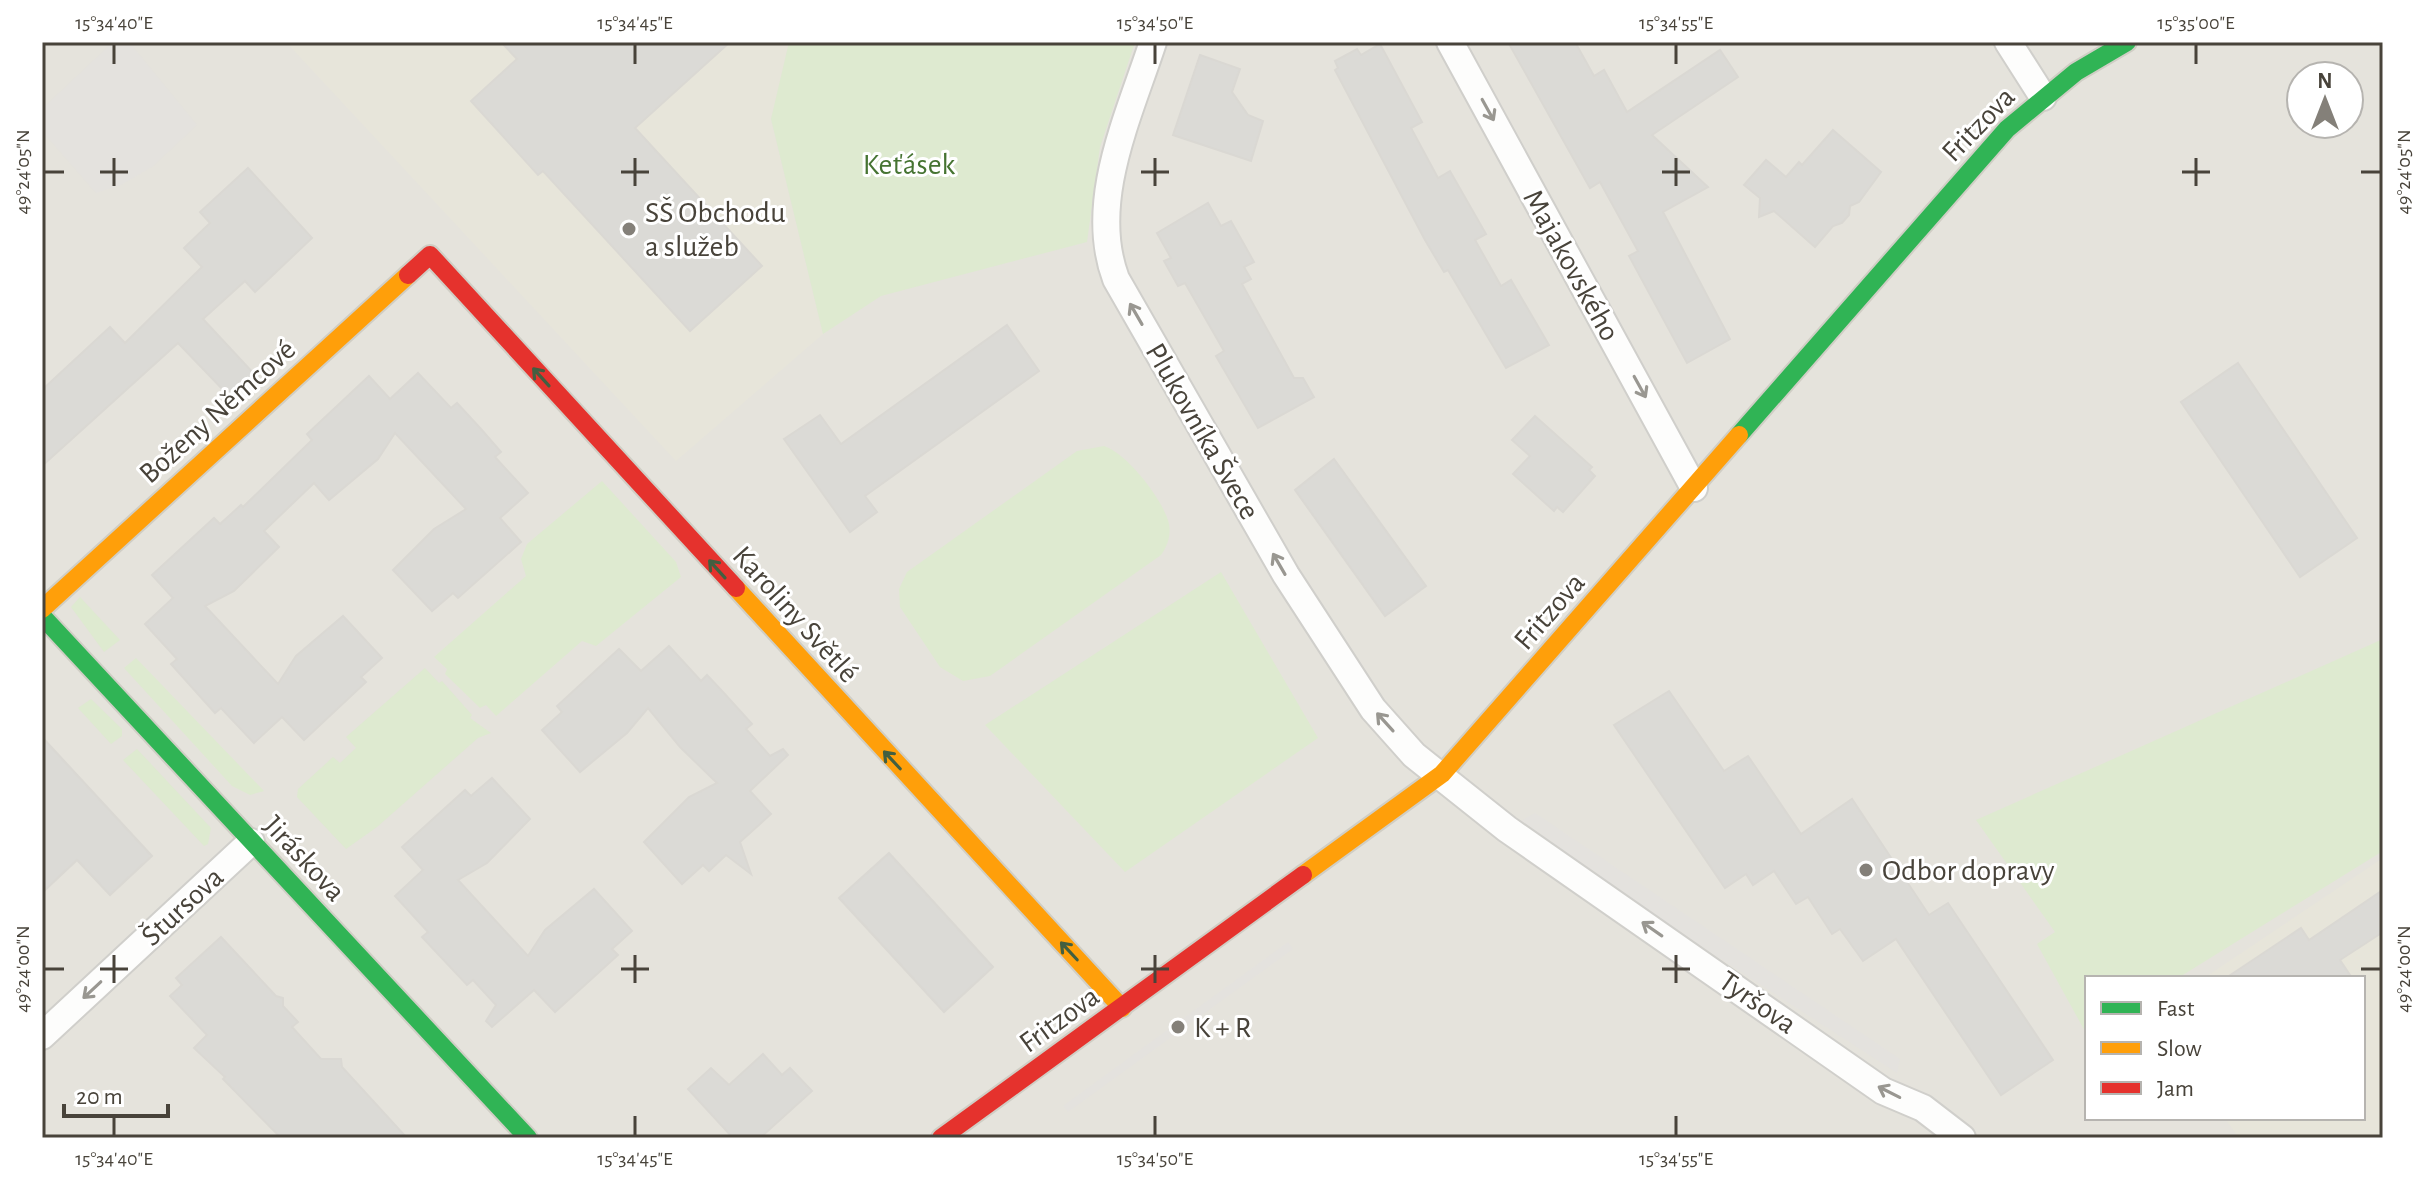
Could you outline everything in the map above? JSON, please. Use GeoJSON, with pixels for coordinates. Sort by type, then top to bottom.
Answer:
{"type":"FeatureCollection","features":[{"type":"Feature","properties":{"kind":"street","name":"Plukovníka Švece"},"geometry":{"type":"LineString","coordinates":[[1153,42],[1121,140],[1106,208],[1107,254],[1116,279],[1320,630],[1373,709],[1414,755],[1442,774]]}},
{"type":"Feature","properties":{"kind":"street","name":"Majakovského"},"geometry":{"type":"LineString","coordinates":[[1450,42],[1694,488]]}},
{"type":"Feature","properties":{"kind":"street"},"geometry":{"type":"LineString","coordinates":[[2008,42],[2043,97]]}},
{"type":"Feature","properties":{"kind":"street","name":"Fritzova"},"geometry":{"type":"LineString","coordinates":[[941,1138],[1442,774],[2007,129],[2043,97],[2127,42]]}},
{"type":"Feature","properties":{"kind":"street","name":"Boženy Němcové"},"geometry":{"type":"LineString","coordinates":[[42,609],[430,255]]}},
{"type":"Feature","properties":{"kind":"street","name":"Karoliny Světlé"},"geometry":{"type":"LineString","coordinates":[[430,255],[1122,1008]]}},
{"type":"Feature","properties":{"kind":"street","name":"Jiráskova"},"geometry":{"type":"LineString","coordinates":[[42,616],[528,1138]]}},
{"type":"Feature","properties":{"kind":"street","name":"Tyršova"},"geometry":{"type":"LineString","coordinates":[[1442,774],[1507,829],[1883,1091],[1923,1108],[1962,1138]]}},
{"type":"Feature","properties":{"kind":"street","name":"Štursova"},"geometry":{"type":"LineString","coordinates":[[42,1036],[251,842]]}},
{"type":"Feature","properties":{"kind":"shaded area"},"geometry":{"type":"Polygon","coordinates":[[[42,42],[2383,42],[2383,1138],[42,1138],[42,42]]]}},
{"type":"Feature","properties":{"kind":"shaded area"},"geometry":{"type":"Polygon","coordinates":[[[113,42],[129,42],[197,125],[152,167],[121,185],[96,193],[42,131],[42,109],[113,42]]]}},
{"type":"Feature","properties":{"kind":"shaded area","name":"SŠ Obchodu a služeb"},"geometry":{"type":"Polygon","coordinates":[[[286,42],[789,42],[771,120],[823,334],[676,461],[286,42]]]}},
{"type":"Feature","properties":{"kind":"shaded area"},"geometry":{"type":"Polygon","coordinates":[[[1535,813],[1900,1059],[1897,1073],[1514,825],[1535,813]]]}},
{"type":"Feature","properties":{"kind":"shaded area"},"geometry":{"type":"Polygon","coordinates":[[[2383,858],[2383,1138],[2239,1138],[2226,1120],[2365,1120],[2365,976],[2207,976],[2383,858]]]}},
{"type":"Feature","properties":{"kind":"shaded area","name":"K + R"},"geometry":{"type":"Polygon","coordinates":[[[1288,942],[1293,949],[1068,1112],[1063,1106],[1288,942]]]}},
{"type":"Feature","properties":{"kind":"green space","name":"Keťásek"},"geometry":{"type":"Polygon","coordinates":[[[789,42],[1135,42],[1100,147],[1087,242],[881,296],[823,334],[771,119],[789,42]]]}},
{"type":"Feature","properties":{"kind":"green space"},"geometry":{"type":"Polygon","coordinates":[[[1104,446],[1133,468],[1166,514],[1170,528],[1161,555],[990,676],[963,681],[940,667],[900,607],[899,589],[907,572],[1077,451],[1104,446]]]}},
{"type":"Feature","properties":{"kind":"green space"},"geometry":{"type":"Polygon","coordinates":[[[602,481],[676,562],[681,577],[596,646],[582,641],[496,716],[486,705],[480,708],[445,674],[447,669],[434,657],[526,576],[521,559],[527,544],[602,481]]]}},
{"type":"Feature","properties":{"kind":"green space"},"geometry":{"type":"Polygon","coordinates":[[[1221,572],[1318,738],[1125,872],[985,725],[1221,572]]]}},
{"type":"Feature","properties":{"kind":"green space"},"geometry":{"type":"Polygon","coordinates":[[[80,597],[120,640],[104,652],[71,607],[80,597]]]}},
{"type":"Feature","properties":{"kind":"green space"},"geometry":{"type":"Polygon","coordinates":[[[2383,639],[2383,851],[2181,976],[2085,976],[2085,1031],[2037,944],[2055,932],[1976,820],[2383,639]]]}},
{"type":"Feature","properties":{"kind":"green space"},"geometry":{"type":"Polygon","coordinates":[[[136,658],[264,791],[250,795],[232,786],[124,668],[136,658]]]}},
{"type":"Feature","properties":{"kind":"green space"},"geometry":{"type":"Polygon","coordinates":[[[425,668],[439,683],[442,681],[472,715],[470,718],[491,733],[478,738],[377,827],[346,849],[297,797],[298,789],[333,757],[340,763],[356,748],[346,737],[425,668]]]}},
{"type":"Feature","properties":{"kind":"green space"},"geometry":{"type":"Polygon","coordinates":[[[91,699],[122,729],[122,736],[111,744],[78,708],[91,699]]]}},
{"type":"Feature","properties":{"kind":"green space"},"geometry":{"type":"Polygon","coordinates":[[[137,749],[211,828],[208,844],[204,846],[123,760],[137,749]]]}},
{"type":"Feature","properties":{"kind":"building"},"geometry":{"type":"Polygon","coordinates":[[[501,42],[730,42],[635,128],[762,266],[690,331],[543,171],[538,175],[471,101],[517,59],[501,42]]]}},
{"type":"Feature","properties":{"kind":"building"},"geometry":{"type":"Polygon","coordinates":[[[1508,42],[1575,42],[1594,76],[1604,70],[1627,112],[1720,50],[1738,77],[1652,135],[1708,187],[1663,212],[1730,339],[1687,363],[1629,256],[1638,251],[1600,182],[1590,188],[1508,42]]]}},
{"type":"Feature","properties":{"kind":"building"},"geometry":{"type":"Polygon","coordinates":[[[1380,44],[1422,122],[1411,128],[1438,178],[1450,171],[1486,234],[1475,240],[1501,286],[1511,280],[1549,345],[1506,368],[1448,270],[1444,272],[1425,240],[1335,70],[1338,68],[1335,61],[1357,49],[1361,55],[1380,44]]]}},
{"type":"Feature","properties":{"kind":"building"},"geometry":{"type":"Polygon","coordinates":[[[1200,55],[1240,69],[1232,92],[1248,115],[1263,121],[1251,161],[1173,135],[1200,55]]]}},
{"type":"Feature","properties":{"kind":"building"},"geometry":{"type":"Polygon","coordinates":[[[1833,130],[1881,172],[1859,202],[1850,206],[1849,215],[1842,223],[1833,226],[1815,247],[1774,211],[1759,217],[1760,198],[1744,185],[1766,160],[1786,177],[1799,162],[1802,165],[1833,130]]]}},
{"type":"Feature","properties":{"kind":"building"},"geometry":{"type":"Polygon","coordinates":[[[248,168],[312,238],[255,292],[245,281],[203,319],[256,376],[231,398],[178,343],[42,466],[42,390],[110,327],[125,343],[202,267],[184,248],[210,223],[200,212],[248,168]]]}},
{"type":"Feature","properties":{"kind":"building"},"geometry":{"type":"Polygon","coordinates":[[[1208,203],[1221,226],[1231,221],[1254,262],[1244,267],[1251,279],[1242,284],[1294,378],[1303,378],[1314,397],[1258,428],[1216,356],[1224,351],[1185,283],[1178,286],[1164,261],[1171,258],[1157,233],[1208,203]]]}},
{"type":"Feature","properties":{"kind":"building"},"geometry":{"type":"Polygon","coordinates":[[[1007,325],[1039,371],[865,496],[877,512],[850,532],[784,439],[820,415],[841,444],[1007,325]]]}},
{"type":"Feature","properties":{"kind":"building"},"geometry":{"type":"Polygon","coordinates":[[[2238,363],[2357,538],[2300,577],[2181,402],[2238,363]]]}},
{"type":"Feature","properties":{"kind":"building"},"geometry":{"type":"Polygon","coordinates":[[[418,373],[451,408],[457,403],[481,429],[501,452],[495,457],[528,493],[500,518],[521,542],[458,598],[453,593],[432,611],[393,570],[434,529],[466,509],[395,433],[378,459],[329,500],[314,483],[264,531],[279,547],[234,591],[205,606],[278,684],[296,656],[343,616],[382,658],[361,677],[366,682],[304,740],[282,717],[254,743],[221,708],[215,713],[171,664],[177,659],[145,624],[173,598],[152,575],[214,518],[220,524],[241,505],[243,507],[312,440],[307,434],[369,376],[390,399],[418,373]]]}},
{"type":"Feature","properties":{"kind":"building"},"geometry":{"type":"Polygon","coordinates":[[[1535,416],[1592,467],[1589,470],[1595,476],[1563,512],[1557,507],[1554,511],[1513,474],[1530,456],[1512,440],[1535,416]]]}},
{"type":"Feature","properties":{"kind":"building"},"geometry":{"type":"Polygon","coordinates":[[[1334,459],[1426,586],[1385,616],[1295,490],[1334,459]]]}},
{"type":"Feature","properties":{"kind":"building"},"geometry":{"type":"Polygon","coordinates":[[[669,646],[701,681],[707,675],[723,692],[752,724],[746,729],[770,756],[783,749],[788,755],[750,791],[771,814],[740,842],[751,874],[726,855],[709,871],[703,865],[682,884],[644,842],[689,797],[717,783],[680,747],[648,708],[627,733],[580,772],[542,730],[562,712],[557,706],[619,649],[641,671],[669,646]]]}},
{"type":"Feature","properties":{"kind":"building"},"geometry":{"type":"Polygon","coordinates":[[[1669,691],[1724,771],[1748,756],[1801,834],[1852,799],[1929,915],[1948,903],[2053,1060],[2001,1095],[1896,939],[1863,961],[1840,929],[1832,934],[1808,897],[1796,904],[1774,871],[1753,885],[1746,874],[1725,888],[1614,725],[1669,691]]]}},
{"type":"Feature","properties":{"kind":"building"},"geometry":{"type":"Polygon","coordinates":[[[42,737],[152,856],[110,895],[77,860],[42,893],[42,737]]]}},
{"type":"Feature","properties":{"kind":"building"},"geometry":{"type":"Polygon","coordinates":[[[492,778],[530,819],[487,863],[458,880],[528,956],[545,930],[594,889],[632,931],[612,949],[618,955],[555,1012],[534,990],[492,1027],[486,1021],[496,1005],[473,980],[467,985],[422,937],[428,932],[395,896],[423,870],[402,847],[465,790],[471,796],[492,778]]]}},
{"type":"Feature","properties":{"kind":"building"},"geometry":{"type":"Polygon","coordinates":[[[889,853],[993,967],[944,1012],[839,898],[889,853]]]}},
{"type":"Feature","properties":{"kind":"building"},"geometry":{"type":"Polygon","coordinates":[[[2383,890],[2383,932],[2340,960],[2351,976],[2229,976],[2301,928],[2309,940],[2383,890]]]}},
{"type":"Feature","properties":{"kind":"building"},"geometry":{"type":"Polygon","coordinates":[[[221,937],[276,996],[283,998],[283,1006],[298,1022],[292,1027],[321,1059],[341,1059],[342,1067],[407,1138],[281,1138],[194,1048],[207,1035],[170,996],[182,985],[176,978],[221,937]]]}},
{"type":"Feature","properties":{"kind":"building"},"geometry":{"type":"Polygon","coordinates":[[[763,1054],[782,1075],[790,1068],[812,1091],[760,1138],[733,1138],[688,1089],[711,1068],[729,1085],[763,1054]]]}},
{"type":"Feature","properties":{"kind":"traffic: fast"},"geometry":{"type":"LineString","coordinates":[[1739,435],[2007,129],[2076,72],[2127,42]]}},
{"type":"Feature","properties":{"kind":"traffic: fast"},"geometry":{"type":"LineString","coordinates":[[42,616],[528,1138]]}},
{"type":"Feature","properties":{"kind":"traffic: slow"},"geometry":{"type":"LineString","coordinates":[[42,609],[408,275]]}},
{"type":"Feature","properties":{"kind":"traffic: slow"},"geometry":{"type":"LineString","coordinates":[[1303,875],[1442,774],[1739,435]]}},
{"type":"Feature","properties":{"kind":"traffic: slow"},"geometry":{"type":"LineString","coordinates":[[736,588],[1122,1008]]}},
{"type":"Feature","properties":{"kind":"traffic: jam"},"geometry":{"type":"LineString","coordinates":[[408,275],[430,255],[736,588]]}},
{"type":"Feature","properties":{"kind":"traffic: jam"},"geometry":{"type":"LineString","coordinates":[[941,1138],[1303,875]]}},
{"type":"Feature","properties":{"kind":"place","name":"SŠ Obchodu a služeb"},"geometry":{"type":"Point","coordinates":[629,229]}},
{"type":"Feature","properties":{"kind":"place","name":"Odbor dopravy"},"geometry":{"type":"Point","coordinates":[1866,870]}},
{"type":"Feature","properties":{"kind":"place","name":"K + R"},"geometry":{"type":"Point","coordinates":[1178,1027]}}]}
